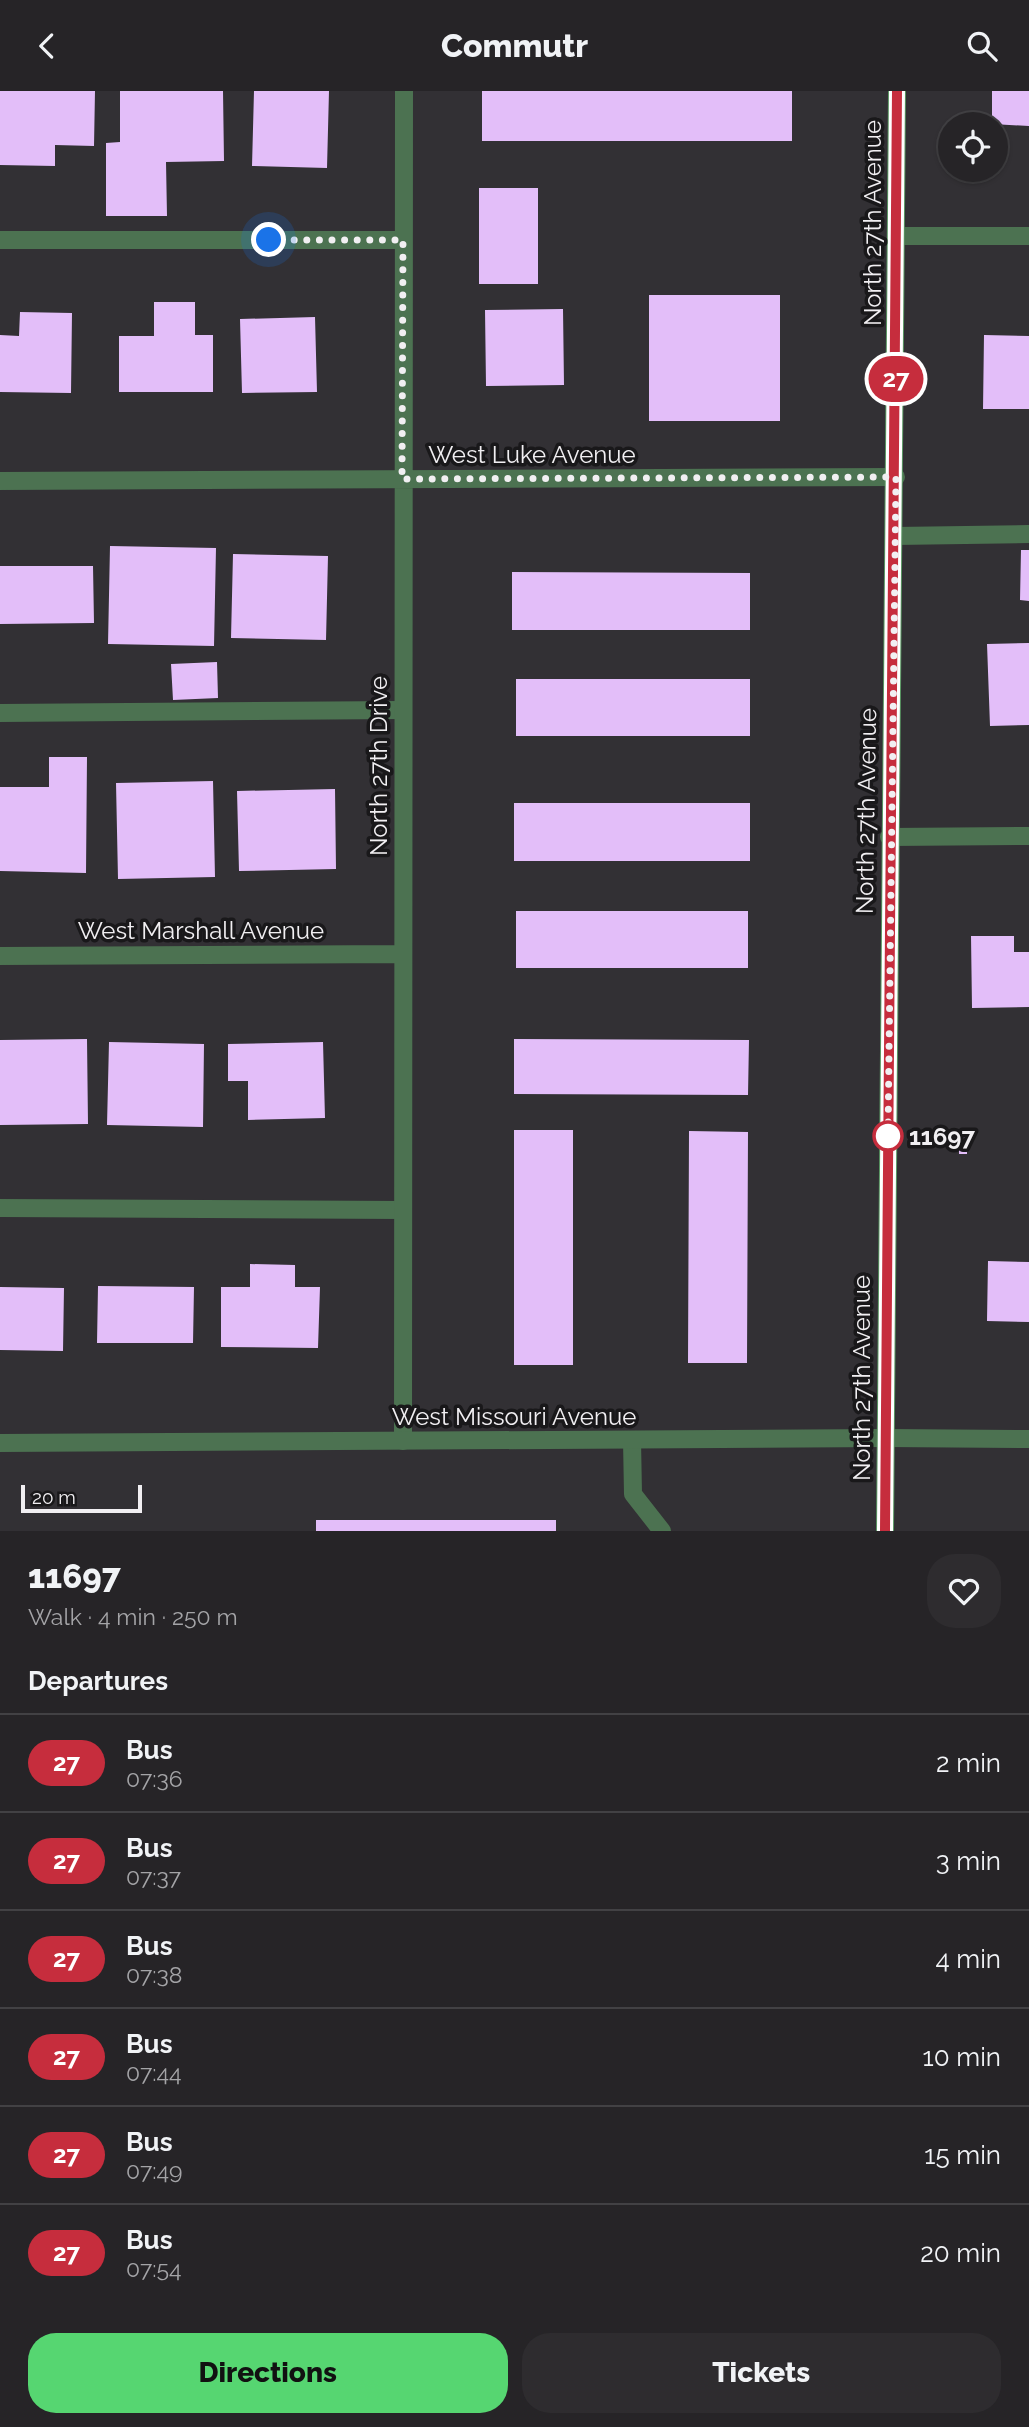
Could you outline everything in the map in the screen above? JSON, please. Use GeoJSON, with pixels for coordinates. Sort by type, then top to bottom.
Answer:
{"type":"FeatureCollection","features":[{"type":"Feature","properties":{"kind":"main road","name":"North 27th Avenue"},"geometry":{"type":"LineString","coordinates":[[885,1531],[889,837],[896,477],[897,91]]}},
{"type":"Feature","properties":{"kind":"street","name":"North 27th Drive"},"geometry":{"type":"LineString","coordinates":[[403,1441],[404,91]]}},
{"type":"Feature","properties":{"kind":"street"},"geometry":{"type":"LineString","coordinates":[[896,236],[1029,236]]}},
{"type":"Feature","properties":{"kind":"street"},"geometry":{"type":"LineString","coordinates":[[0,240],[403,240]]}},
{"type":"Feature","properties":{"kind":"street","name":"West Luke Avenue"},"geometry":{"type":"LineString","coordinates":[[0,481],[896,477]]}},
{"type":"Feature","properties":{"kind":"street"},"geometry":{"type":"LineString","coordinates":[[895,535],[1029,534]]}},
{"type":"Feature","properties":{"kind":"street"},"geometry":{"type":"LineString","coordinates":[[0,713],[402,711]]}},
{"type":"Feature","properties":{"kind":"street"},"geometry":{"type":"LineString","coordinates":[[889,837],[1029,836]]}},
{"type":"Feature","properties":{"kind":"street","name":"West Marshall Avenue"},"geometry":{"type":"LineString","coordinates":[[0,956],[402,954]]}},
{"type":"Feature","properties":{"kind":"street"},"geometry":{"type":"LineString","coordinates":[[0,1208],[403,1210]]}},
{"type":"Feature","properties":{"kind":"street","name":"West Missouri Avenue"},"geometry":{"type":"LineString","coordinates":[[0,1443],[1029,1439]]}},
{"type":"Feature","properties":{"kind":"street"},"geometry":{"type":"LineString","coordinates":[[632,1440],[633,1494],[662,1531]]}},
{"type":"Feature","properties":{"kind":"building"},"geometry":{"type":"Polygon","coordinates":[[[0,91],[95,91],[94,146],[55,145],[55,166],[0,165],[0,91]]]}},
{"type":"Feature","properties":{"kind":"building"},"geometry":{"type":"Polygon","coordinates":[[[120,91],[223,91],[224,161],[166,162],[167,216],[106,216],[106,143],[120,142],[120,91]]]}},
{"type":"Feature","properties":{"kind":"building"},"geometry":{"type":"Polygon","coordinates":[[[254,91],[329,91],[327,168],[252,166],[254,91]]]}},
{"type":"Feature","properties":{"kind":"building"},"geometry":{"type":"Polygon","coordinates":[[[482,91],[792,91],[792,141],[482,141],[482,91]]]}},
{"type":"Feature","properties":{"kind":"building"},"geometry":{"type":"Polygon","coordinates":[[[992,91],[1029,91],[1029,126],[1008,125],[1008,112],[992,112],[992,91]]]}},
{"type":"Feature","properties":{"kind":"building"},"geometry":{"type":"Polygon","coordinates":[[[479,188],[538,188],[538,284],[479,284],[479,188]]]}},
{"type":"Feature","properties":{"kind":"building"},"geometry":{"type":"Polygon","coordinates":[[[649,295],[780,295],[780,421],[649,421],[649,295]]]}},
{"type":"Feature","properties":{"kind":"building"},"geometry":{"type":"Polygon","coordinates":[[[154,302],[195,302],[195,335],[213,335],[213,392],[119,392],[119,336],[154,336],[154,302]]]}},
{"type":"Feature","properties":{"kind":"building"},"geometry":{"type":"Polygon","coordinates":[[[563,309],[564,385],[486,386],[485,310],[563,309]]]}},
{"type":"Feature","properties":{"kind":"building"},"geometry":{"type":"Polygon","coordinates":[[[20,312],[72,313],[71,393],[0,392],[0,335],[19,336],[20,312]]]}},
{"type":"Feature","properties":{"kind":"building"},"geometry":{"type":"Polygon","coordinates":[[[315,317],[317,392],[242,393],[240,319],[315,317]]]}},
{"type":"Feature","properties":{"kind":"building"},"geometry":{"type":"Polygon","coordinates":[[[984,335],[1029,336],[1029,409],[983,409],[984,335]]]}},
{"type":"Feature","properties":{"kind":"building"},"geometry":{"type":"Polygon","coordinates":[[[110,546],[216,548],[214,646],[108,644],[110,546]]]}},
{"type":"Feature","properties":{"kind":"building"},"geometry":{"type":"Polygon","coordinates":[[[1021,550],[1029,550],[1029,601],[1020,600],[1021,550]]]}},
{"type":"Feature","properties":{"kind":"building"},"geometry":{"type":"Polygon","coordinates":[[[233,554],[328,556],[326,640],[231,638],[233,554]]]}},
{"type":"Feature","properties":{"kind":"building"},"geometry":{"type":"Polygon","coordinates":[[[0,566],[93,566],[94,623],[0,624],[0,566]]]}},
{"type":"Feature","properties":{"kind":"building"},"geometry":{"type":"Polygon","coordinates":[[[512,572],[750,573],[750,630],[512,630],[512,572]]]}},
{"type":"Feature","properties":{"kind":"building"},"geometry":{"type":"Polygon","coordinates":[[[1029,643],[1029,725],[990,726],[987,644],[1029,643]]]}},
{"type":"Feature","properties":{"kind":"building"},"geometry":{"type":"Polygon","coordinates":[[[217,662],[218,698],[173,700],[171,664],[217,662]]]}},
{"type":"Feature","properties":{"kind":"building"},"geometry":{"type":"Polygon","coordinates":[[[516,679],[750,679],[750,736],[516,736],[516,679]]]}},
{"type":"Feature","properties":{"kind":"building"},"geometry":{"type":"Polygon","coordinates":[[[49,757],[87,757],[86,873],[0,871],[0,787],[49,787],[49,757]]]}},
{"type":"Feature","properties":{"kind":"building"},"geometry":{"type":"Polygon","coordinates":[[[213,781],[215,877],[118,879],[116,783],[213,781]]]}},
{"type":"Feature","properties":{"kind":"building"},"geometry":{"type":"Polygon","coordinates":[[[335,789],[336,869],[239,871],[237,791],[335,789]]]}},
{"type":"Feature","properties":{"kind":"building"},"geometry":{"type":"Polygon","coordinates":[[[514,803],[750,803],[750,861],[514,861],[514,803]]]}},
{"type":"Feature","properties":{"kind":"building"},"geometry":{"type":"Polygon","coordinates":[[[516,911],[748,911],[748,968],[516,968],[516,911]]]}},
{"type":"Feature","properties":{"kind":"building"},"geometry":{"type":"Polygon","coordinates":[[[971,936],[1014,936],[1014,952],[1029,952],[1029,1007],[972,1008],[971,936]]]}},
{"type":"Feature","properties":{"kind":"building"},"geometry":{"type":"Polygon","coordinates":[[[87,1039],[88,1124],[0,1125],[0,1040],[87,1039]]]}},
{"type":"Feature","properties":{"kind":"building"},"geometry":{"type":"Polygon","coordinates":[[[514,1039],[749,1040],[748,1095],[514,1094],[514,1039]]]}},
{"type":"Feature","properties":{"kind":"building"},"geometry":{"type":"Polygon","coordinates":[[[109,1042],[204,1044],[203,1127],[107,1125],[109,1042]]]}},
{"type":"Feature","properties":{"kind":"building"},"geometry":{"type":"Polygon","coordinates":[[[323,1042],[325,1118],[248,1120],[248,1081],[228,1081],[228,1044],[323,1042]]]}},
{"type":"Feature","properties":{"kind":"building"},"geometry":{"type":"Polygon","coordinates":[[[514,1130],[573,1130],[573,1365],[514,1365],[514,1130]]]}},
{"type":"Feature","properties":{"kind":"building"},"geometry":{"type":"Polygon","coordinates":[[[689,1131],[748,1132],[747,1363],[688,1363],[689,1131]]]}},
{"type":"Feature","properties":{"kind":"building"},"geometry":{"type":"Polygon","coordinates":[[[959,1132],[967,1132],[967,1154],[959,1154],[959,1132]]]}},
{"type":"Feature","properties":{"kind":"building"},"geometry":{"type":"Polygon","coordinates":[[[988,1261],[1029,1262],[1029,1322],[987,1321],[988,1261]]]}},
{"type":"Feature","properties":{"kind":"building"},"geometry":{"type":"Polygon","coordinates":[[[250,1264],[295,1265],[295,1287],[320,1287],[318,1348],[221,1347],[221,1287],[250,1287],[250,1264]]]}},
{"type":"Feature","properties":{"kind":"building"},"geometry":{"type":"Polygon","coordinates":[[[98,1286],[194,1287],[193,1343],[97,1343],[98,1286]]]}},
{"type":"Feature","properties":{"kind":"building"},"geometry":{"type":"Polygon","coordinates":[[[0,1287],[64,1288],[63,1351],[0,1350],[0,1287]]]}},
{"type":"Feature","properties":{"kind":"building"},"geometry":{"type":"Polygon","coordinates":[[[316,1520],[556,1520],[556,1531],[316,1531],[316,1520]]]}},
{"type":"Feature","properties":{"kind":"bus line","name":"27"},"geometry":{"type":"LineString","coordinates":[[885,1531],[889,837],[896,477],[897,91]]}},
{"type":"Feature","properties":{"kind":"place","name":"11697"},"geometry":{"type":"Point","coordinates":[888,1136]}},
{"type":"Feature","properties":{"kind":"route"},"geometry":{"type":"LineString","coordinates":[[269,240],[403,240],[402,479],[896,477],[889,837],[888,1136]]}}]}
